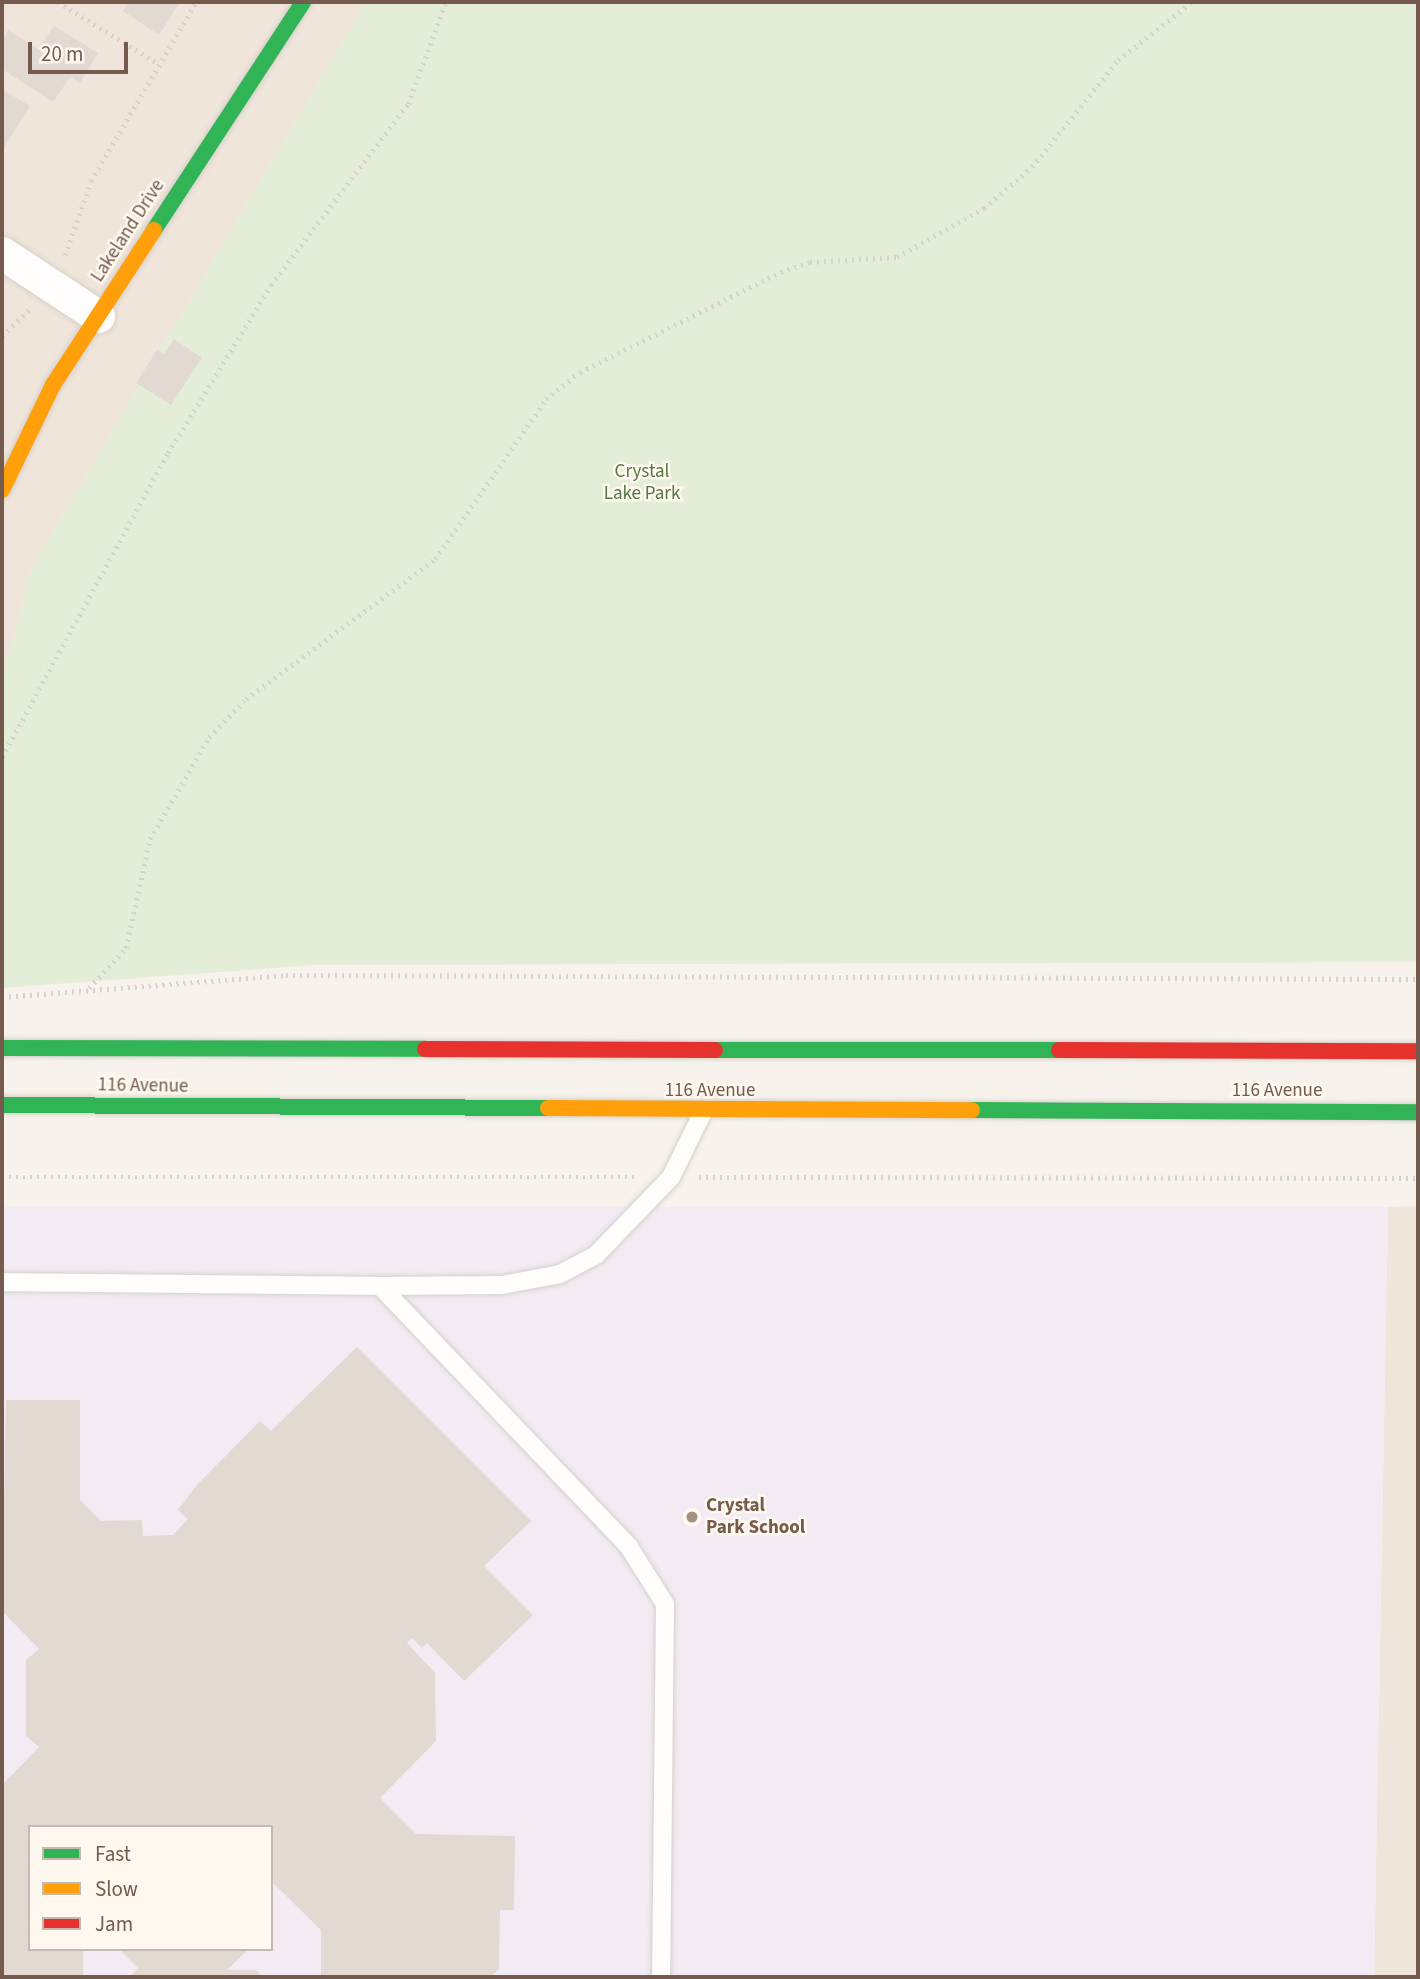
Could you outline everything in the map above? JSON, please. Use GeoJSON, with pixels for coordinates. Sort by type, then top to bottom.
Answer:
{"type":"FeatureCollection","features":[{"type":"Feature","properties":{"kind":"main road","name":"Lakeland Drive"},"geometry":{"type":"LineString","coordinates":[[2,490],[53,385],[303,2]]}},
{"type":"Feature","properties":{"kind":"main road","name":"116 Avenue"},"geometry":{"type":"LineString","coordinates":[[2,1048],[1418,1051]]}},
{"type":"Feature","properties":{"kind":"main road","name":"116 Avenue"},"geometry":{"type":"LineString","coordinates":[[2,1105],[703,1112],[1418,1112]]}},
{"type":"Feature","properties":{"kind":"street"},"geometry":{"type":"LineString","coordinates":[[2,253],[97,316]]}},
{"type":"Feature","properties":{"kind":"lane"},"geometry":{"type":"LineString","coordinates":[[2,1282],[502,1285],[560,1273],[629,1227],[671,1177],[703,1112]]}},
{"type":"Feature","properties":{"kind":"lane"},"geometry":{"type":"LineString","coordinates":[[380,1286],[629,1547],[665,1604],[661,1977]]}},
{"type":"Feature","properties":{"kind":"path"},"geometry":{"type":"LineString","coordinates":[[58,2],[156,62]]}},
{"type":"Feature","properties":{"kind":"path"},"geometry":{"type":"LineString","coordinates":[[2,336],[23,320],[68,250],[91,181],[156,62],[195,2]]}},
{"type":"Feature","properties":{"kind":"path"},"geometry":{"type":"LineString","coordinates":[[2,757],[168,453],[271,285],[408,104],[446,2]]}},
{"type":"Feature","properties":{"kind":"path"},"geometry":{"type":"LineString","coordinates":[[89,988],[126,948],[150,839],[209,737],[246,699],[435,559],[546,399],[580,372],[782,272],[810,262],[897,257],[984,208],[1032,167],[1118,61],[1192,2]]}},
{"type":"Feature","properties":{"kind":"path"},"geometry":{"type":"LineString","coordinates":[[2,997],[89,988],[286,975],[1418,979]]}},
{"type":"Feature","properties":{"kind":"path"},"geometry":{"type":"LineString","coordinates":[[2,1177],[1418,1178]]}},
{"type":"Feature","properties":{"kind":"shaded area"},"geometry":{"type":"Polygon","coordinates":[[[2,2],[366,2],[30,571],[2,684],[2,2]]]}},
{"type":"Feature","properties":{"kind":"shaded area"},"geometry":{"type":"Polygon","coordinates":[[[1418,1206],[1418,1977],[1374,1977],[1388,1207],[1418,1206]]]}},
{"type":"Feature","properties":{"kind":"shaded area","name":"Crystal Park School"},"geometry":{"type":"Polygon","coordinates":[[[2,1207],[1388,1207],[1374,1977],[2,1977],[2,1207]]]}},
{"type":"Feature","properties":{"kind":"green space","name":"Crystal Lake Park"},"geometry":{"type":"Polygon","coordinates":[[[366,2],[1418,2],[1418,962],[316,965],[2,988],[2,684],[30,571],[366,2]]]}},
{"type":"Feature","properties":{"kind":"building"},"geometry":{"type":"Polygon","coordinates":[[[128,2],[180,2],[159,35],[123,11],[128,2]]]}},
{"type":"Feature","properties":{"kind":"building"},"geometry":{"type":"Polygon","coordinates":[[[54,26],[98,53],[80,83],[70,77],[53,102],[2,69],[2,40],[8,30],[38,49],[54,26]]]}},
{"type":"Feature","properties":{"kind":"building"},"geometry":{"type":"Polygon","coordinates":[[[2,89],[30,106],[2,151],[2,89]]]}},
{"type":"Feature","properties":{"kind":"building"},"geometry":{"type":"Polygon","coordinates":[[[174,339],[202,358],[171,405],[136,383],[157,350],[164,354],[174,339]]]}},
{"type":"Feature","properties":{"kind":"building"},"geometry":{"type":"Polygon","coordinates":[[[357,1347],[531,1521],[484,1566],[533,1615],[464,1681],[427,1643],[422,1648],[412,1638],[407,1643],[435,1673],[436,1741],[380,1798],[416,1834],[515,1836],[514,1910],[500,1910],[499,1969],[491,1977],[321,1977],[321,1930],[273,1883],[273,1825],[28,1825],[28,1951],[83,1951],[83,1977],[2,1977],[2,1785],[39,1747],[26,1736],[26,1660],[39,1649],[2,1611],[6,1400],[80,1400],[80,1500],[101,1521],[142,1520],[143,1536],[173,1535],[188,1519],[178,1510],[197,1485],[260,1421],[271,1431],[357,1347]]]}},
{"type":"Feature","properties":{"kind":"building"},"geometry":{"type":"Polygon","coordinates":[[[121,1951],[247,1951],[227,1970],[256,1970],[263,1977],[130,1977],[138,1968],[121,1951]]]}},
{"type":"Feature","properties":{"kind":"traffic: fast"},"geometry":{"type":"LineString","coordinates":[[154,230],[303,2]]}},
{"type":"Feature","properties":{"kind":"traffic: fast"},"geometry":{"type":"LineString","coordinates":[[2,1048],[425,1049]]}},
{"type":"Feature","properties":{"kind":"traffic: fast"},"geometry":{"type":"LineString","coordinates":[[715,1050],[1059,1050]]}},
{"type":"Feature","properties":{"kind":"traffic: fast"},"geometry":{"type":"LineString","coordinates":[[2,1105],[548,1108]]}},
{"type":"Feature","properties":{"kind":"traffic: fast"},"geometry":{"type":"LineString","coordinates":[[972,1110],[1418,1112]]}},
{"type":"Feature","properties":{"kind":"traffic: slow"},"geometry":{"type":"LineString","coordinates":[[2,490],[53,385],[154,230]]}},
{"type":"Feature","properties":{"kind":"traffic: slow"},"geometry":{"type":"LineString","coordinates":[[548,1108],[972,1110]]}},
{"type":"Feature","properties":{"kind":"traffic: jam"},"geometry":{"type":"LineString","coordinates":[[425,1049],[715,1050]]}},
{"type":"Feature","properties":{"kind":"traffic: jam"},"geometry":{"type":"LineString","coordinates":[[1059,1050],[1418,1051]]}},
{"type":"Feature","properties":{"kind":"place","name":"Crystal Park School"},"geometry":{"type":"Point","coordinates":[692,1517]}}]}
